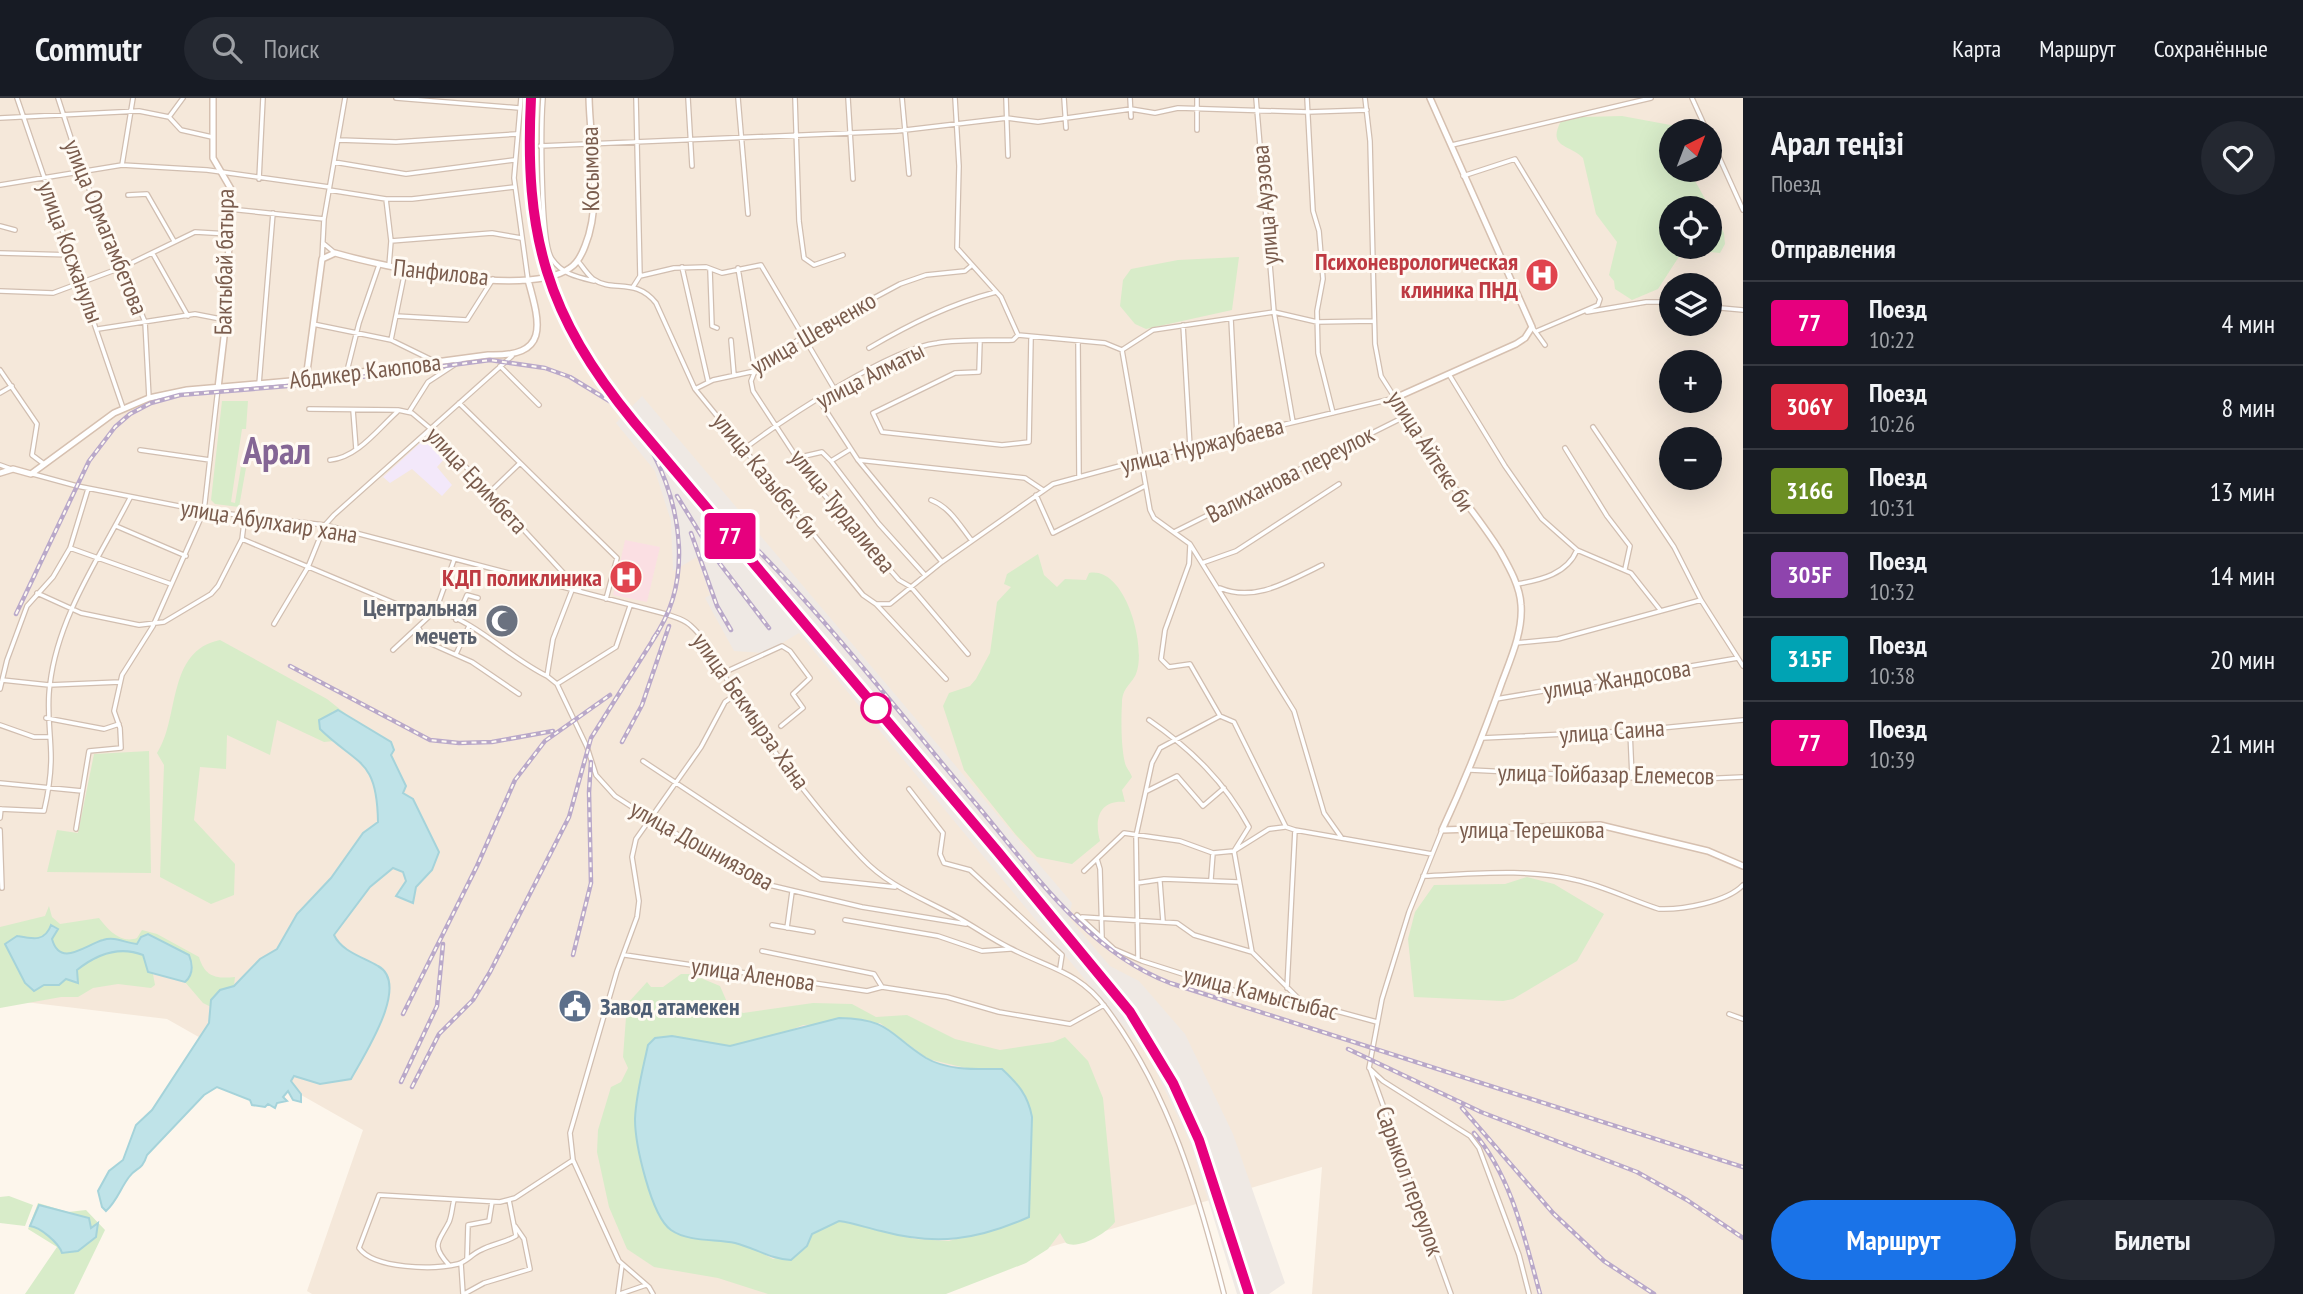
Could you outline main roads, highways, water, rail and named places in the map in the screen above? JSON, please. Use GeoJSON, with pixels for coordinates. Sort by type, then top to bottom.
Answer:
{"type":"FeatureCollection","features":[{"type":"Feature","properties":{"kind":"water"},"geometry":{"type":"Polygon","coordinates":[[[338,710],[391,742],[394,750],[391,755],[406,786],[403,793],[413,799],[439,852],[432,870],[416,887],[413,903],[396,896],[406,881],[403,872],[393,868],[370,887],[334,935],[347,950],[378,966],[387,975],[390,988],[382,1020],[351,1079],[320,1084],[294,1076],[291,1081],[301,1094],[301,1102],[293,1100],[288,1091],[283,1097],[287,1101],[277,1103],[275,1108],[268,1104],[265,1107],[252,1105],[250,1100],[217,1087],[204,1095],[147,1155],[106,1211],[102,1207],[98,1191],[109,1171],[123,1160],[136,1125],[152,1110],[209,1023],[211,1000],[220,990],[234,986],[260,959],[277,949],[297,914],[331,878],[363,833],[378,822],[377,801],[369,774],[363,765],[320,729],[319,720],[338,710]]]}},
{"type":"Feature","properties":{"kind":"water"},"geometry":{"type":"Polygon","coordinates":[[[51,925],[58,929],[52,939],[56,948],[67,953],[107,939],[137,944],[141,937],[148,934],[189,955],[191,973],[185,982],[148,972],[143,955],[117,952],[101,956],[77,970],[78,983],[66,979],[59,985],[44,985],[34,991],[25,983],[5,944],[17,936],[42,937],[51,925]]]}},
{"type":"Feature","properties":{"kind":"water"},"geometry":{"type":"Polygon","coordinates":[[[839,1018],[869,1021],[888,1029],[935,1062],[963,1068],[1002,1069],[1013,1080],[1025,1096],[1032,1117],[1029,1217],[992,1231],[939,1239],[901,1236],[839,1221],[812,1234],[807,1246],[791,1260],[776,1258],[735,1243],[693,1238],[671,1230],[657,1210],[651,1195],[636,1130],[637,1100],[648,1045],[655,1038],[672,1036],[730,1046],[839,1018]]]}},
{"type":"Feature","properties":{"kind":"water"},"geometry":{"type":"Polygon","coordinates":[[[39,1205],[89,1218],[91,1228],[98,1223],[96,1237],[78,1251],[62,1253],[49,1236],[30,1226],[39,1205]]]}},
{"type":"Feature","properties":{"kind":"railway"},"geometry":{"type":"LineString","coordinates":[[531,98],[530,147],[537,233],[561,309],[580,346],[634,422],[984,835],[1130,1012],[1173,1083],[1199,1140],[1249,1294]]}},
{"type":"Feature","properties":{"kind":"railway"},"geometry":{"type":"LineString","coordinates":[[16,614],[89,461],[115,427],[130,414],[151,403],[180,395],[300,385],[490,360],[545,368],[570,377],[611,402]]}},
{"type":"Feature","properties":{"kind":"railway"},"geometry":{"type":"LineString","coordinates":[[653,453],[671,498],[679,546],[674,594],[666,617],[653,639]]}},
{"type":"Feature","properties":{"kind":"railway"},"geometry":{"type":"LineString","coordinates":[[677,496],[714,556],[769,628]]}},
{"type":"Feature","properties":{"kind":"railway"},"geometry":{"type":"LineString","coordinates":[[731,523],[825,623],[1060,904],[1111,950],[1139,968],[1170,983],[1743,1167]]}},
{"type":"Feature","properties":{"kind":"railway"},"geometry":{"type":"LineString","coordinates":[[691,533],[717,606],[731,630]]}},
{"type":"Feature","properties":{"kind":"railway"},"geometry":{"type":"LineString","coordinates":[[622,742],[642,705],[669,626]]}},
{"type":"Feature","properties":{"kind":"railway"},"geometry":{"type":"LineString","coordinates":[[412,1087],[439,1034],[473,1000],[490,972],[569,817],[591,738],[658,632]]}},
{"type":"Feature","properties":{"kind":"railway"},"geometry":{"type":"LineString","coordinates":[[290,666],[430,740],[492,742],[553,731]]}},
{"type":"Feature","properties":{"kind":"railway"},"geometry":{"type":"LineString","coordinates":[[403,1014],[477,866],[515,780],[545,741],[610,695]]}},
{"type":"Feature","properties":{"kind":"railway"},"geometry":{"type":"LineString","coordinates":[[573,955],[591,883],[591,762]]}},
{"type":"Feature","properties":{"kind":"railway"},"geometry":{"type":"LineString","coordinates":[[401,1082],[437,1006],[443,944]]}},
{"type":"Feature","properties":{"kind":"railway"},"geometry":{"type":"LineString","coordinates":[[1348,1049],[1481,1112],[1637,1172],[1687,1200],[1743,1238]]}},
{"type":"Feature","properties":{"kind":"railway"},"geometry":{"type":"LineString","coordinates":[[1462,1108],[1553,1213],[1604,1261],[1654,1294]]}},
{"type":"Feature","properties":{"kind":"railway"},"geometry":{"type":"LineString","coordinates":[[1474,1133],[1487,1150],[1508,1189],[1523,1231],[1540,1294]]}},
{"type":"Feature","properties":{"kind":"train","name":"77"},"geometry":{"type":"LineString","coordinates":[[531,98],[528,156],[532,216],[540,254],[555,298],[583,356],[634,422],[1111,986],[1130,1012],[1173,1083],[1199,1140],[1249,1294]]}},
{"type":"Feature","properties":{"kind":"place","name":"Психоневрологическая клиника ПНД"},"geometry":{"type":"Point","coordinates":[1542,275]}},
{"type":"Feature","properties":{"kind":"place","name":"КДП поликлиника"},"geometry":{"type":"Point","coordinates":[626,577]}},
{"type":"Feature","properties":{"kind":"place","name":"Центральная мечеть"},"geometry":{"type":"Point","coordinates":[502,621]}},
{"type":"Feature","properties":{"kind":"place","name":"Завод атамекен"},"geometry":{"type":"Point","coordinates":[575,1006]}},
{"type":"Feature","properties":{"kind":"district","name":"Арал"},"geometry":{"type":"Point","coordinates":[277,449]}}]}
